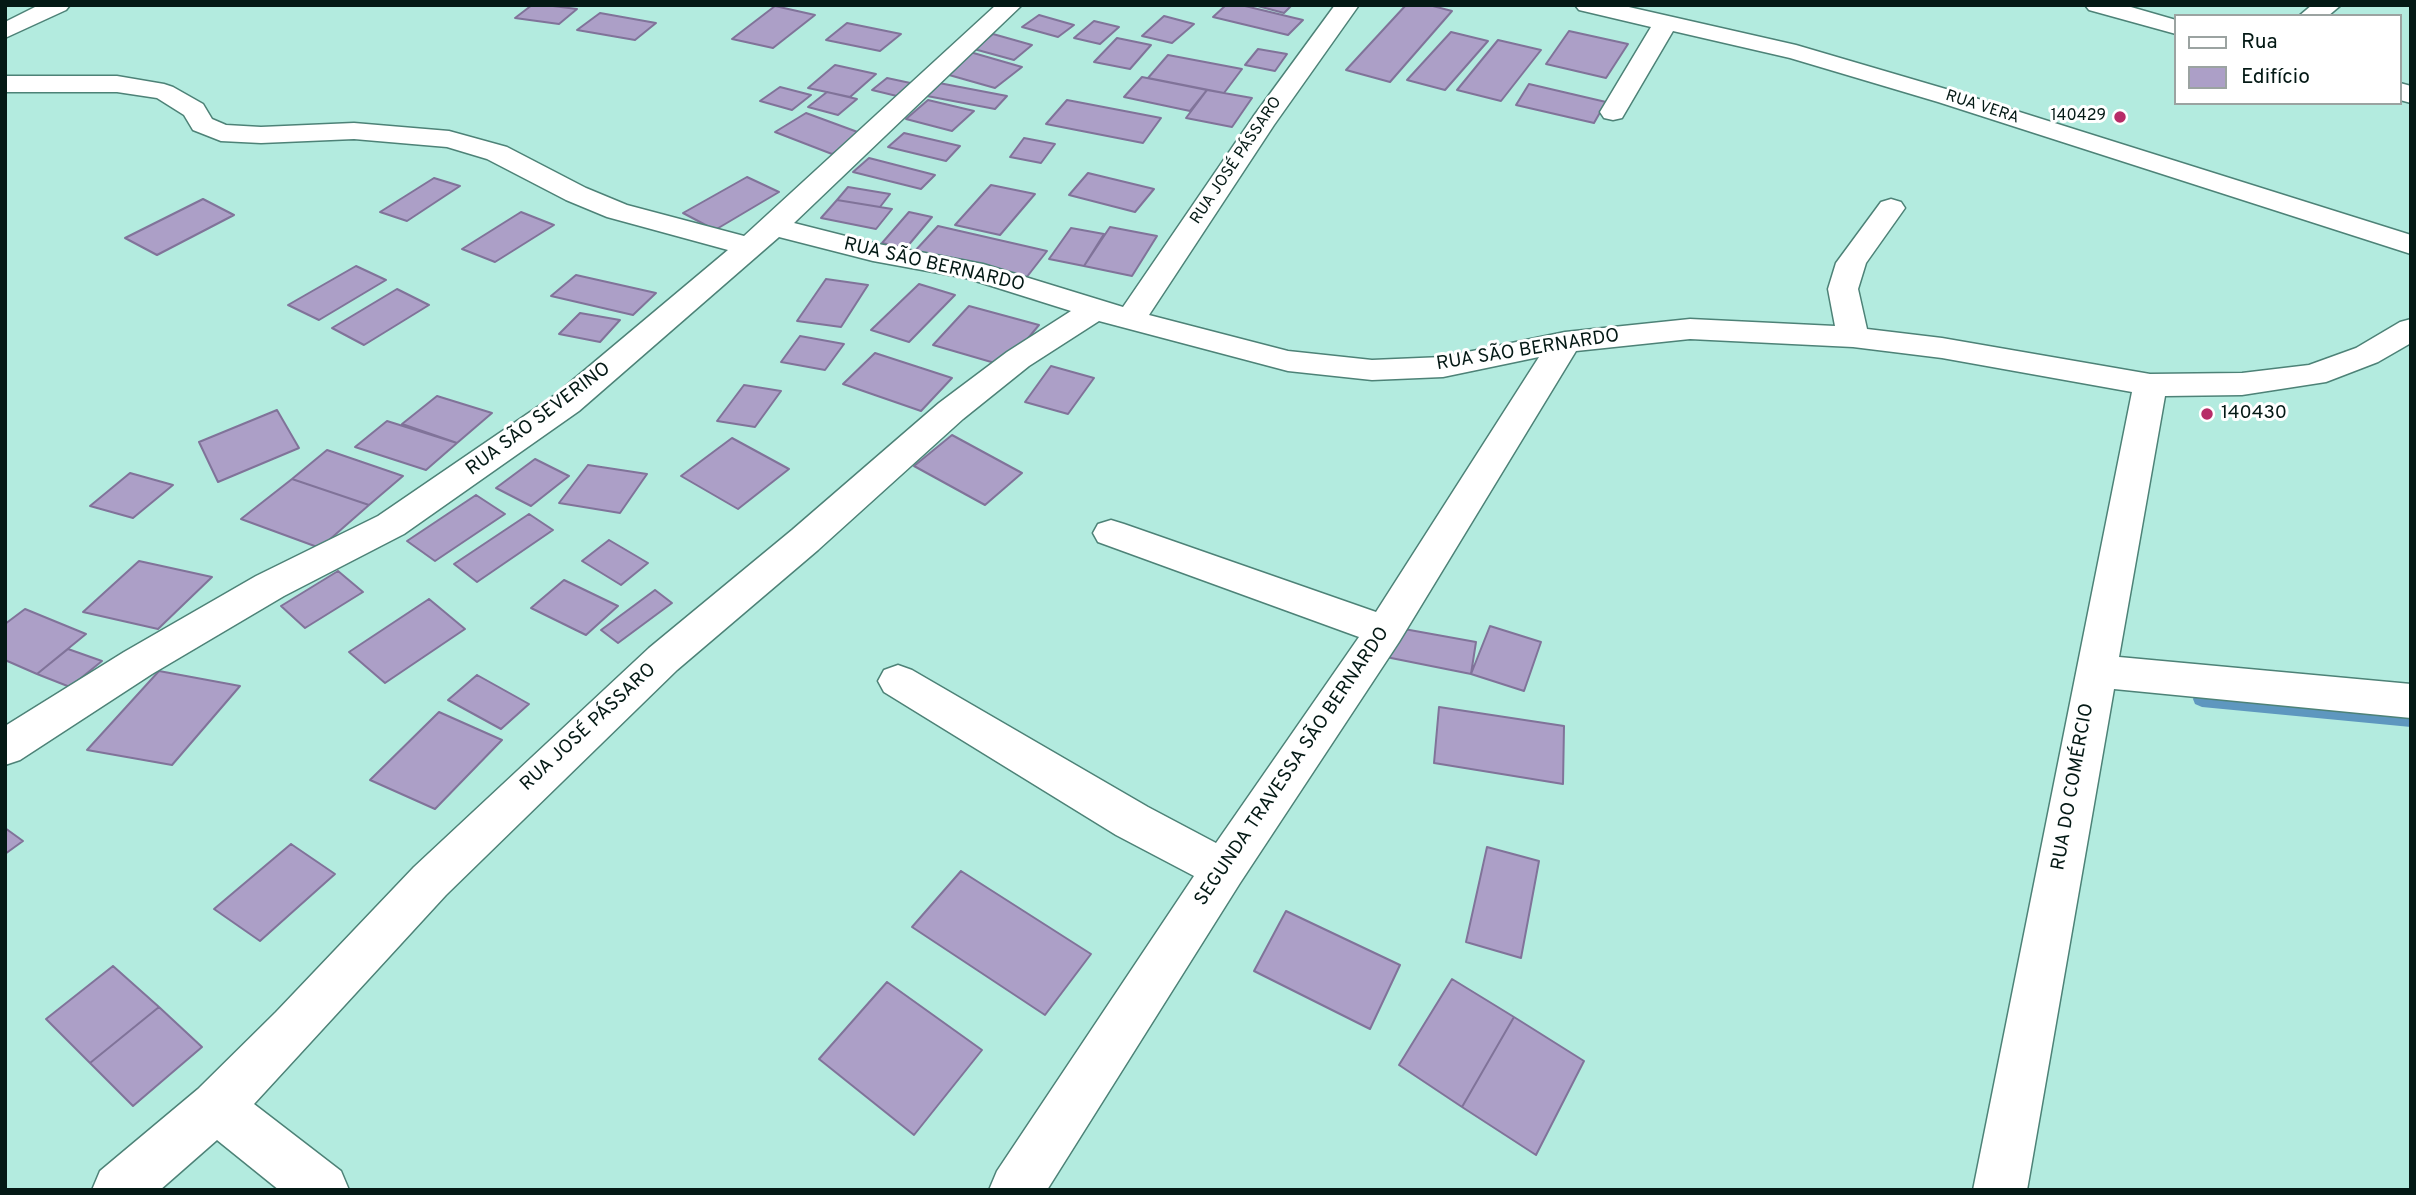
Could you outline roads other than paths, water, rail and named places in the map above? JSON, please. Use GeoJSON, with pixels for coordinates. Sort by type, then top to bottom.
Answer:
{"type":"FeatureCollection","features":[{"type":"Feature","properties":{"kind":"street"},"geometry":{"type":"LineString","coordinates":[[5,31],[58,5]]}},
{"type":"Feature","properties":{"kind":"street","name":"RUA SÃO SEVERINO"},"geometry":{"type":"LineString","coordinates":[[5,748],[162,649],[270,586],[391,525],[567,403],[762,237],[1010,5]]}},
{"type":"Feature","properties":{"kind":"street","name":"RUA JOSÉ PÁSSARO"},"geometry":{"type":"LineString","coordinates":[[119,1190],[216,1107],[293,1029],[430,880],[663,659],[805,540],[951,411],[1018,359],[1113,315],[1262,123],[1347,5]]}},
{"type":"Feature","properties":{"kind":"street","name":"RUA VERA"},"geometry":{"type":"LineString","coordinates":[[1587,5],[1796,52],[1867,72],[2411,245]]}},
{"type":"Feature","properties":{"kind":"street"},"geometry":{"type":"LineString","coordinates":[[2097,5],[2174,26]]}},
{"type":"Feature","properties":{"kind":"street"},"geometry":{"type":"LineString","coordinates":[[1613,112],[1665,24]]}},
{"type":"Feature","properties":{"kind":"street","name":"RUA SÃO BERNARDO"},"geometry":{"type":"LineString","coordinates":[[5,84],[117,84],[164,92],[194,110],[202,124],[221,133],[261,135],[354,131],[449,139],[497,153],[576,194],[617,211],[762,237],[873,252],[972,271],[1113,315],[1288,361],[1372,370],[1443,367],[1565,342],[1690,329],[1853,337],[1941,348],[2150,385],[2242,384],[2314,375],[2367,355],[2411,329]]}},
{"type":"Feature","properties":{"kind":"street"},"geometry":{"type":"LineString","coordinates":[[1853,337],[1843,289],[1851,263],[1891,208]]}},
{"type":"Feature","properties":{"kind":"street","name":"SEGUNDA TRAVESSA SÃO BERNARDO"},"geometry":{"type":"LineString","coordinates":[[1016,1190],[1224,869],[1385,631],[1565,342]]}},
{"type":"Feature","properties":{"kind":"street","name":"RUA DO COMÉRCIO"},"geometry":{"type":"LineString","coordinates":[[2000,1190],[2150,385]]}},
{"type":"Feature","properties":{"kind":"street"},"geometry":{"type":"LineString","coordinates":[[1111,533],[1385,631]]}},
{"type":"Feature","properties":{"kind":"street"},"geometry":{"type":"LineString","coordinates":[[2096,671],[2411,701]]}},
{"type":"Feature","properties":{"kind":"street"},"geometry":{"type":"LineString","coordinates":[[898,681],[1132,821],[1224,869]]}},
{"type":"Feature","properties":{"kind":"street"},"geometry":{"type":"LineString","coordinates":[[216,1107],[322,1190]]}},
{"type":"Feature","properties":{"kind":"waterway"},"geometry":{"type":"LineString","coordinates":[[2202,699],[2411,719]]}},
{"type":"Feature","properties":{"kind":"place","name":"140429"},"geometry":{"type":"Point","coordinates":[2120,117]}},
{"type":"Feature","properties":{"kind":"place","name":"140430"},"geometry":{"type":"Point","coordinates":[2207,414]}}]}
